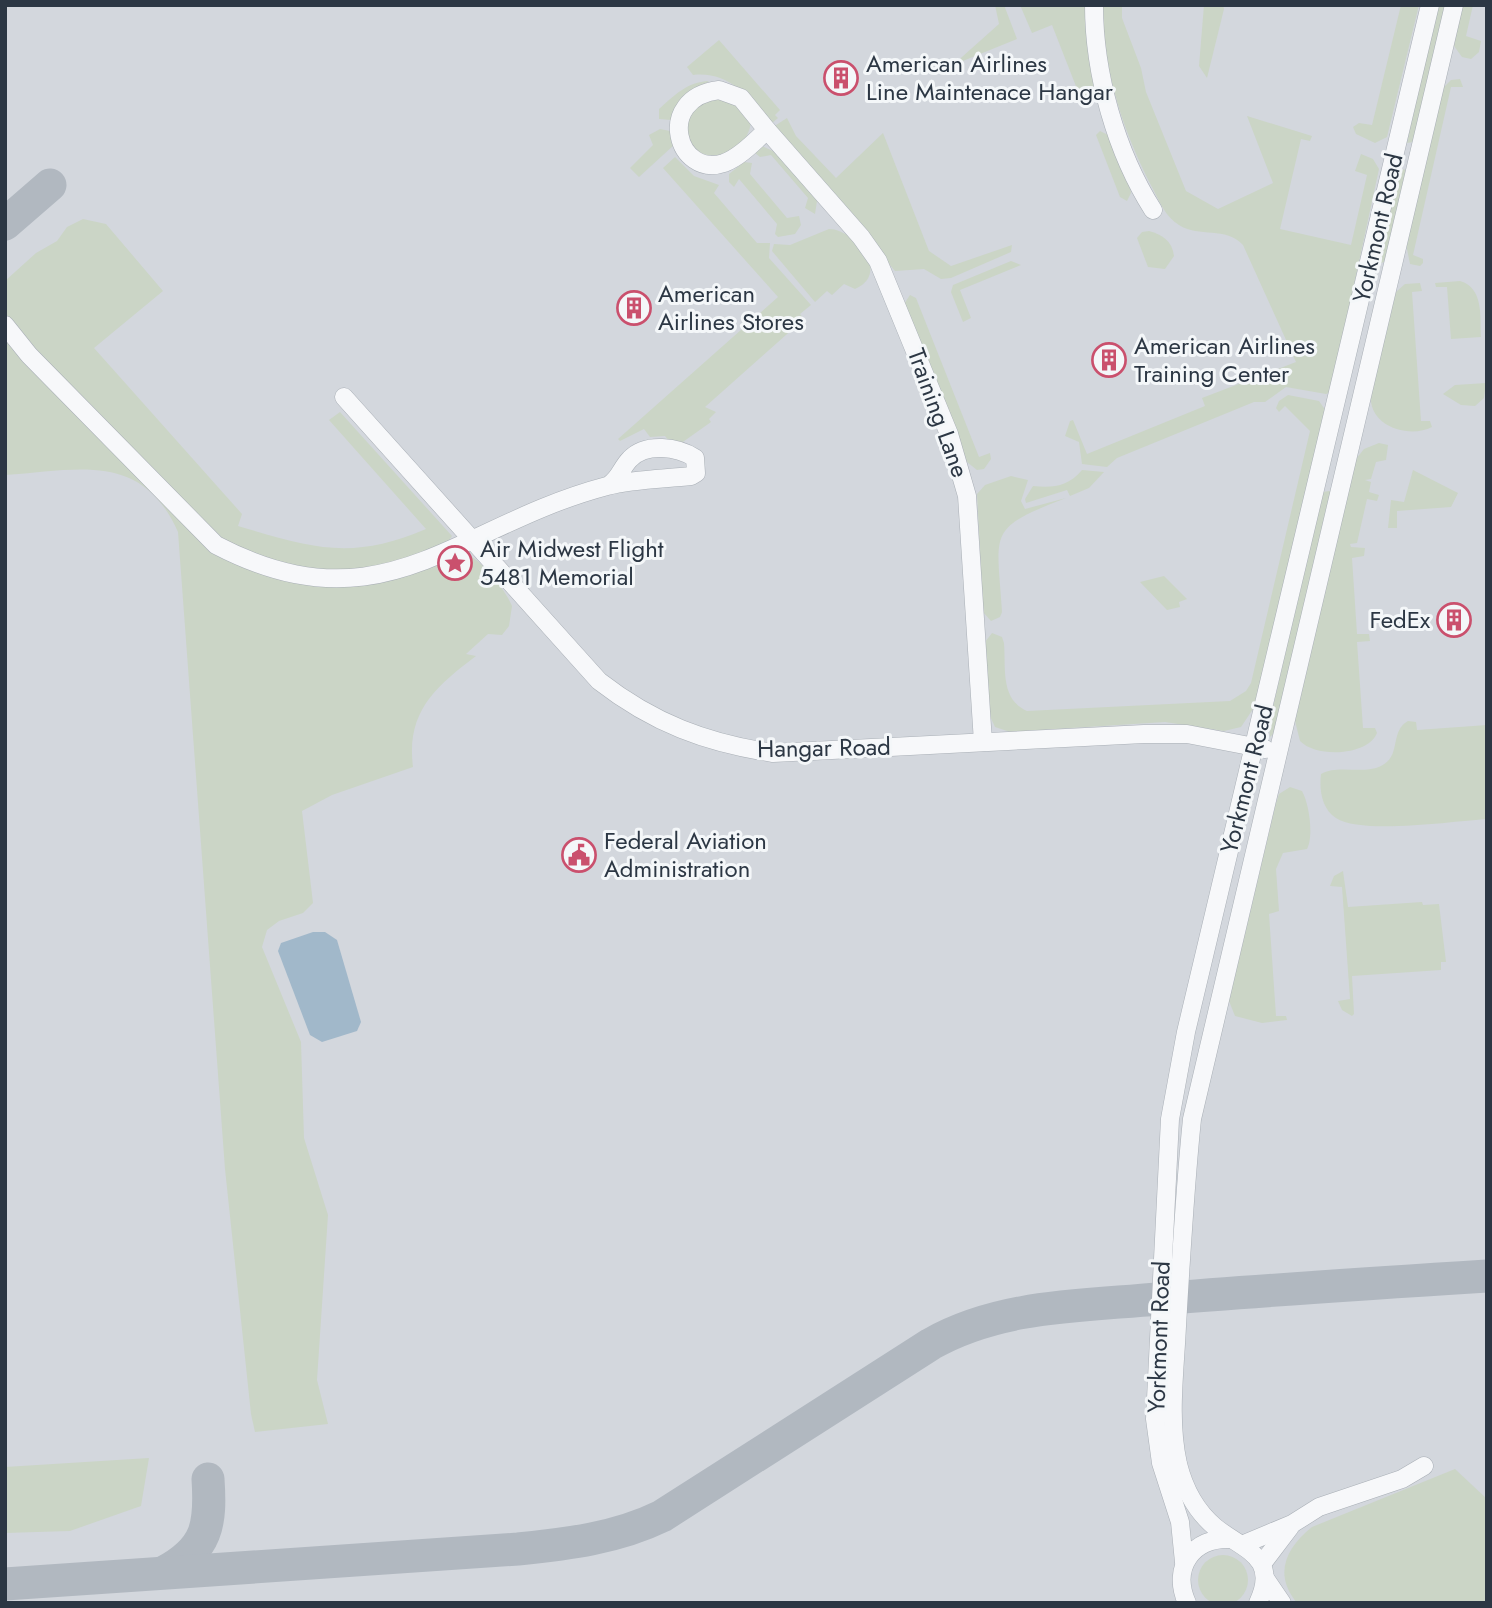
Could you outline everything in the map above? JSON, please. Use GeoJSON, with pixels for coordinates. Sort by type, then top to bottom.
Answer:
{"type":"FeatureCollection","features":[{"type":"Feature","properties":{"kind":"street"},"geometry":{"type":"LineString","coordinates":[[1094,5],[1098,55],[1111,111],[1153,210]]}},
{"type":"Feature","properties":{"kind":"street","name":"Yorkmont Road"},"geometry":{"type":"LineString","coordinates":[[1187,1603],[1181,1589],[1180,1575],[1184,1562],[1180,1522],[1161,1462],[1155,1419],[1169,1132],[1186,1031],[1430,5]]}},
{"type":"Feature","properties":{"kind":"street","name":"Yorkmont Road"},"geometry":{"type":"LineString","coordinates":[[1282,1603],[1263,1571],[1238,1541],[1197,1508],[1182,1476],[1176,1450],[1173,1401],[1184,1195],[1192,1119],[1454,5]]}},
{"type":"Feature","properties":{"kind":"street","name":"Training Lane"},"geometry":{"type":"LineString","coordinates":[[767,130],[733,158],[723,163],[711,164],[698,160],[686,151],[678,128],[680,114],[696,96],[719,90],[741,98],[861,237],[878,261],[949,434],[967,496],[984,742]]}},
{"type":"Feature","properties":{"kind":"street"},"geometry":{"type":"LineString","coordinates":[[1394,157],[1417,162]]}},
{"type":"Feature","properties":{"kind":"street"},"geometry":{"type":"LineString","coordinates":[[1367,272],[1392,275]]}},
{"type":"Feature","properties":{"kind":"street"},"geometry":{"type":"LineString","coordinates":[[5,325],[29,355],[216,545],[242,558],[298,575],[349,579],[396,571],[472,542],[546,507],[609,485]]}},
{"type":"Feature","properties":{"kind":"street","name":"Hangar Road"},"geometry":{"type":"LineString","coordinates":[[344,397],[599,681],[627,703],[689,735],[723,745],[773,753],[1187,734],[1278,753]]}},
{"type":"Feature","properties":{"kind":"street"},"geometry":{"type":"LineString","coordinates":[[1337,401],[1360,407]]}},
{"type":"Feature","properties":{"kind":"street"},"geometry":{"type":"LineString","coordinates":[[1184,1562],[1192,1550],[1204,1542],[1238,1541],[1292,1524],[1319,1507],[1402,1479],[1424,1466]]}},
{"type":"Feature","properties":{"kind":"street"},"geometry":{"type":"LineString","coordinates":[[1258,1603],[1263,1571],[1292,1524]]}},
{"type":"Feature","properties":{"kind":"shaded area"},"geometry":{"type":"Polygon","coordinates":[[[5,5],[1487,5],[1487,1603],[5,1603],[5,5]]]}},
{"type":"Feature","properties":{"kind":"green space"},"geometry":{"type":"Polygon","coordinates":[[[995,5],[1004,5],[1017,39],[953,65],[999,24],[995,5]]]}},
{"type":"Feature","properties":{"kind":"green space"},"geometry":{"type":"Polygon","coordinates":[[[1020,5],[1085,5],[1095,95],[1090,103],[1081,99],[1052,25],[1032,33],[1020,5]]]}},
{"type":"Feature","properties":{"kind":"green space"},"geometry":{"type":"Polygon","coordinates":[[[1103,5],[1122,5],[1122,18],[1141,68],[1146,92],[1186,191],[1218,209],[1273,183],[1247,116],[1312,136],[1310,141],[1301,139],[1280,229],[1351,245],[1367,175],[1355,171],[1361,154],[1373,159],[1379,169],[1331,392],[1326,394],[1286,387],[1265,402],[1254,402],[1117,458],[1107,467],[1082,464],[1079,442],[1065,436],[1070,421],[1073,420],[1087,454],[1205,406],[1202,398],[1296,362],[1243,245],[1229,236],[1187,229],[1170,218],[1161,205],[1133,147],[1117,101],[1106,53],[1103,5]]]}},
{"type":"Feature","properties":{"kind":"green space"},"geometry":{"type":"Polygon","coordinates":[[[1204,5],[1223,5],[1224,9],[1207,78],[1199,66],[1204,5]]]}},
{"type":"Feature","properties":{"kind":"green space"},"geometry":{"type":"Polygon","coordinates":[[[1401,5],[1419,5],[1387,137],[1375,143],[1356,134],[1353,127],[1359,123],[1372,125],[1401,5]]]}},
{"type":"Feature","properties":{"kind":"green space"},"geometry":{"type":"Polygon","coordinates":[[[1436,5],[1447,5],[1413,142],[1407,143],[1436,5]]]}},
{"type":"Feature","properties":{"kind":"green space"},"geometry":{"type":"Polygon","coordinates":[[[1462,5],[1473,5],[1466,36],[1481,41],[1479,52],[1471,59],[1462,57],[1454,46],[1462,5]]]}},
{"type":"Feature","properties":{"kind":"green space"},"geometry":{"type":"Polygon","coordinates":[[[719,40],[780,110],[775,115],[778,118],[771,124],[738,88],[718,77],[693,75],[687,67],[719,40]]]}},
{"type":"Feature","properties":{"kind":"green space"},"geometry":{"type":"Polygon","coordinates":[[[1460,79],[1463,87],[1451,87],[1413,255],[1423,259],[1423,263],[1420,266],[1410,264],[1406,244],[1443,88],[1451,80],[1460,79]]]}},
{"type":"Feature","properties":{"kind":"green space"},"geometry":{"type":"Polygon","coordinates":[[[709,81],[677,105],[671,120],[659,119],[659,109],[676,94],[694,84],[709,81]]]}},
{"type":"Feature","properties":{"kind":"green space"},"geometry":{"type":"Polygon","coordinates":[[[707,98],[731,98],[751,117],[750,128],[739,146],[721,155],[700,153],[690,147],[685,119],[707,98]]]}},
{"type":"Feature","properties":{"kind":"green space"},"geometry":{"type":"Polygon","coordinates":[[[787,118],[796,136],[836,178],[883,133],[929,251],[951,266],[1012,245],[1011,252],[951,278],[941,279],[924,269],[895,271],[773,127],[787,118]]]}},
{"type":"Feature","properties":{"kind":"green space"},"geometry":{"type":"Polygon","coordinates":[[[660,129],[670,131],[674,145],[639,177],[630,168],[653,145],[649,135],[660,129]]]}},
{"type":"Feature","properties":{"kind":"green space"},"geometry":{"type":"Polygon","coordinates":[[[1100,131],[1108,135],[1130,186],[1131,193],[1127,201],[1120,197],[1096,135],[1100,131]]]}},
{"type":"Feature","properties":{"kind":"green space"},"geometry":{"type":"Polygon","coordinates":[[[762,146],[775,152],[813,194],[817,201],[815,214],[805,208],[808,198],[771,155],[760,157],[755,153],[762,146]]]}},
{"type":"Feature","properties":{"kind":"green space"},"geometry":{"type":"Polygon","coordinates":[[[675,157],[694,176],[719,185],[714,193],[757,243],[770,243],[769,258],[811,305],[800,314],[804,319],[705,407],[716,412],[709,419],[711,422],[680,444],[670,442],[665,436],[650,437],[644,429],[620,441],[618,439],[778,297],[663,168],[675,157]]]}},
{"type":"Feature","properties":{"kind":"green space"},"geometry":{"type":"Polygon","coordinates":[[[744,162],[752,163],[750,174],[787,218],[799,216],[801,225],[795,234],[778,237],[775,234],[777,224],[739,179],[734,187],[729,182],[729,174],[744,162]]]}},
{"type":"Feature","properties":{"kind":"green space"},"geometry":{"type":"Polygon","coordinates":[[[1404,169],[1407,172],[1387,261],[1381,263],[1378,261],[1398,173],[1404,169]]]}},
{"type":"Feature","properties":{"kind":"green space"},"geometry":{"type":"Polygon","coordinates":[[[83,219],[106,224],[163,291],[94,348],[242,514],[238,526],[288,540],[332,548],[376,545],[426,529],[329,420],[340,412],[452,536],[445,544],[435,549],[389,564],[366,568],[344,570],[300,566],[231,544],[227,560],[297,580],[465,553],[479,562],[492,576],[512,606],[509,626],[502,635],[488,634],[466,654],[476,656],[426,702],[414,731],[413,767],[332,795],[302,811],[313,903],[303,913],[279,921],[267,930],[262,947],[301,1042],[304,1138],[328,1215],[317,1380],[328,1424],[255,1432],[251,1414],[225,1169],[178,532],[163,506],[146,488],[127,477],[106,471],[83,469],[5,475],[5,281],[36,253],[57,241],[67,227],[83,219]]]}},
{"type":"Feature","properties":{"kind":"green space"},"geometry":{"type":"Polygon","coordinates":[[[829,229],[849,236],[858,244],[870,263],[870,273],[866,282],[855,289],[844,284],[832,295],[827,291],[815,302],[772,251],[774,244],[790,245],[829,229]]]}},
{"type":"Feature","properties":{"kind":"green space"},"geometry":{"type":"Polygon","coordinates":[[[1149,231],[1163,237],[1171,246],[1174,256],[1165,269],[1148,267],[1137,238],[1142,232],[1149,231]]]}},
{"type":"Feature","properties":{"kind":"green space"},"geometry":{"type":"Polygon","coordinates":[[[1011,261],[1021,265],[960,290],[971,318],[963,322],[951,292],[953,285],[1011,261]]]}},
{"type":"Feature","properties":{"kind":"green space"},"geometry":{"type":"Polygon","coordinates":[[[1460,281],[1468,285],[1477,297],[1481,337],[1451,339],[1447,287],[1436,287],[1435,283],[1460,281]]]}},
{"type":"Feature","properties":{"kind":"green space"},"geometry":{"type":"Polygon","coordinates":[[[1420,283],[1422,291],[1412,292],[1421,421],[1430,421],[1432,427],[1412,431],[1392,427],[1383,422],[1372,406],[1371,395],[1396,292],[1405,284],[1420,283]]]}},
{"type":"Feature","properties":{"kind":"green space"},"geometry":{"type":"Polygon","coordinates":[[[910,295],[916,298],[979,457],[990,453],[991,459],[984,469],[977,470],[967,462],[904,304],[910,295]]]}},
{"type":"Feature","properties":{"kind":"green space"},"geometry":{"type":"Polygon","coordinates":[[[1486,383],[1484,398],[1475,406],[1461,405],[1443,394],[1455,385],[1486,383]]]}},
{"type":"Feature","properties":{"kind":"green space"},"geometry":{"type":"Polygon","coordinates":[[[1288,395],[1319,401],[1326,411],[1257,703],[1241,727],[1224,731],[1165,722],[1010,732],[995,727],[989,714],[985,642],[992,633],[1002,637],[1004,643],[1008,691],[1018,706],[1027,711],[1230,701],[1246,691],[1251,683],[1310,431],[1285,406],[1279,412],[1276,408],[1279,401],[1288,395]]]}},
{"type":"Feature","properties":{"kind":"green space"},"geometry":{"type":"Polygon","coordinates":[[[1379,443],[1388,445],[1386,460],[1376,462],[1371,479],[1365,480],[1371,482],[1369,492],[1379,495],[1377,501],[1367,499],[1357,543],[1350,544],[1351,547],[1365,548],[1364,556],[1352,558],[1357,634],[1369,634],[1370,641],[1357,642],[1363,728],[1375,728],[1377,733],[1372,741],[1353,750],[1329,752],[1300,741],[1295,721],[1356,459],[1364,449],[1379,443]]]}},
{"type":"Feature","properties":{"kind":"green space"},"geometry":{"type":"Polygon","coordinates":[[[1082,470],[1104,472],[1089,488],[1070,496],[1067,490],[1026,503],[1025,499],[1033,486],[1059,485],[1071,480],[1082,470]]]}},
{"type":"Feature","properties":{"kind":"green space"},"geometry":{"type":"Polygon","coordinates":[[[1413,470],[1458,493],[1451,507],[1397,511],[1397,528],[1388,528],[1391,500],[1404,502],[1413,470]]]}},
{"type":"Feature","properties":{"kind":"green space"},"geometry":{"type":"Polygon","coordinates":[[[1011,476],[1028,480],[1021,501],[1025,509],[1066,498],[1022,517],[1009,526],[1002,536],[999,564],[1002,612],[1000,617],[991,621],[983,612],[977,494],[985,485],[1011,476]]]}},
{"type":"Feature","properties":{"kind":"green space"},"geometry":{"type":"Polygon","coordinates":[[[1323,492],[1332,493],[1275,732],[1270,737],[1269,724],[1321,498],[1323,492]]]}},
{"type":"Feature","properties":{"kind":"green space"},"geometry":{"type":"Polygon","coordinates":[[[1164,576],[1187,599],[1179,602],[1180,607],[1167,610],[1140,582],[1164,576]]]}},
{"type":"Feature","properties":{"kind":"green space"},"geometry":{"type":"Polygon","coordinates":[[[1408,721],[1416,722],[1417,730],[1487,725],[1487,819],[1409,826],[1366,826],[1336,818],[1327,810],[1321,793],[1321,774],[1335,770],[1366,770],[1381,766],[1391,756],[1399,731],[1408,721]]]}},
{"type":"Feature","properties":{"kind":"green space"},"geometry":{"type":"Polygon","coordinates":[[[1290,787],[1302,791],[1305,796],[1309,811],[1310,836],[1307,849],[1283,853],[1276,869],[1279,911],[1269,914],[1276,1016],[1286,1016],[1287,1020],[1262,1023],[1235,1016],[1229,1001],[1276,803],[1279,794],[1290,787]]]}},
{"type":"Feature","properties":{"kind":"green space"},"geometry":{"type":"Polygon","coordinates":[[[1343,871],[1348,907],[1422,902],[1423,905],[1439,904],[1446,962],[1441,962],[1441,970],[1352,976],[1352,1016],[1342,1010],[1338,1001],[1350,999],[1342,887],[1330,886],[1334,876],[1343,871]]]}},
{"type":"Feature","properties":{"kind":"green space"},"geometry":{"type":"Polygon","coordinates":[[[149,1458],[141,1506],[70,1531],[5,1533],[5,1467],[149,1458]]]}},
{"type":"Feature","properties":{"kind":"green space"},"geometry":{"type":"Polygon","coordinates":[[[1455,1469],[1487,1499],[1487,1603],[1297,1603],[1290,1592],[1284,1572],[1295,1544],[1312,1527],[1455,1469]]]}},
{"type":"Feature","properties":{"kind":"green space"},"geometry":{"type":"Polygon","coordinates":[[[1223,1555],[1241,1562],[1248,1580],[1241,1598],[1223,1605],[1205,1598],[1198,1580],[1205,1562],[1223,1555]]]}},
{"type":"Feature","properties":{"kind":"water"},"geometry":{"type":"Polygon","coordinates":[[[313,932],[325,932],[337,940],[361,1022],[357,1031],[322,1042],[310,1035],[278,951],[281,943],[313,932]]]}},
{"type":"Feature","properties":{"kind":"taxiway"},"geometry":{"type":"LineString","coordinates":[[5,224],[50,185]]}},
{"type":"Feature","properties":{"kind":"taxiway"},"geometry":{"type":"LineString","coordinates":[[5,1584],[518,1549],[592,1539],[628,1530],[662,1516],[931,1344],[957,1331],[985,1322],[1013,1314],[1070,1306],[1487,1276]]}},
{"type":"Feature","properties":{"kind":"taxiway"},"geometry":{"type":"LineString","coordinates":[[164,1572],[190,1554],[204,1534],[209,1509],[208,1479]]}},
{"type":"Feature","properties":{"kind":"place","name":"American Airlines Line Maintenace Hangar"},"geometry":{"type":"Point","coordinates":[841,78]}},
{"type":"Feature","properties":{"kind":"place","name":"American Airlines Stores"},"geometry":{"type":"Point","coordinates":[634,308]}},
{"type":"Feature","properties":{"kind":"place","name":"American Airlines Training Center"},"geometry":{"type":"Point","coordinates":[1109,360]}},
{"type":"Feature","properties":{"kind":"place","name":"Air Midwest Flight 5481 Memorial"},"geometry":{"type":"Point","coordinates":[455,563]}},
{"type":"Feature","properties":{"kind":"place","name":"FedEx"},"geometry":{"type":"Point","coordinates":[1454,620]}},
{"type":"Feature","properties":{"kind":"place","name":"Federal Aviation Administration"},"geometry":{"type":"Point","coordinates":[579,855]}}]}
